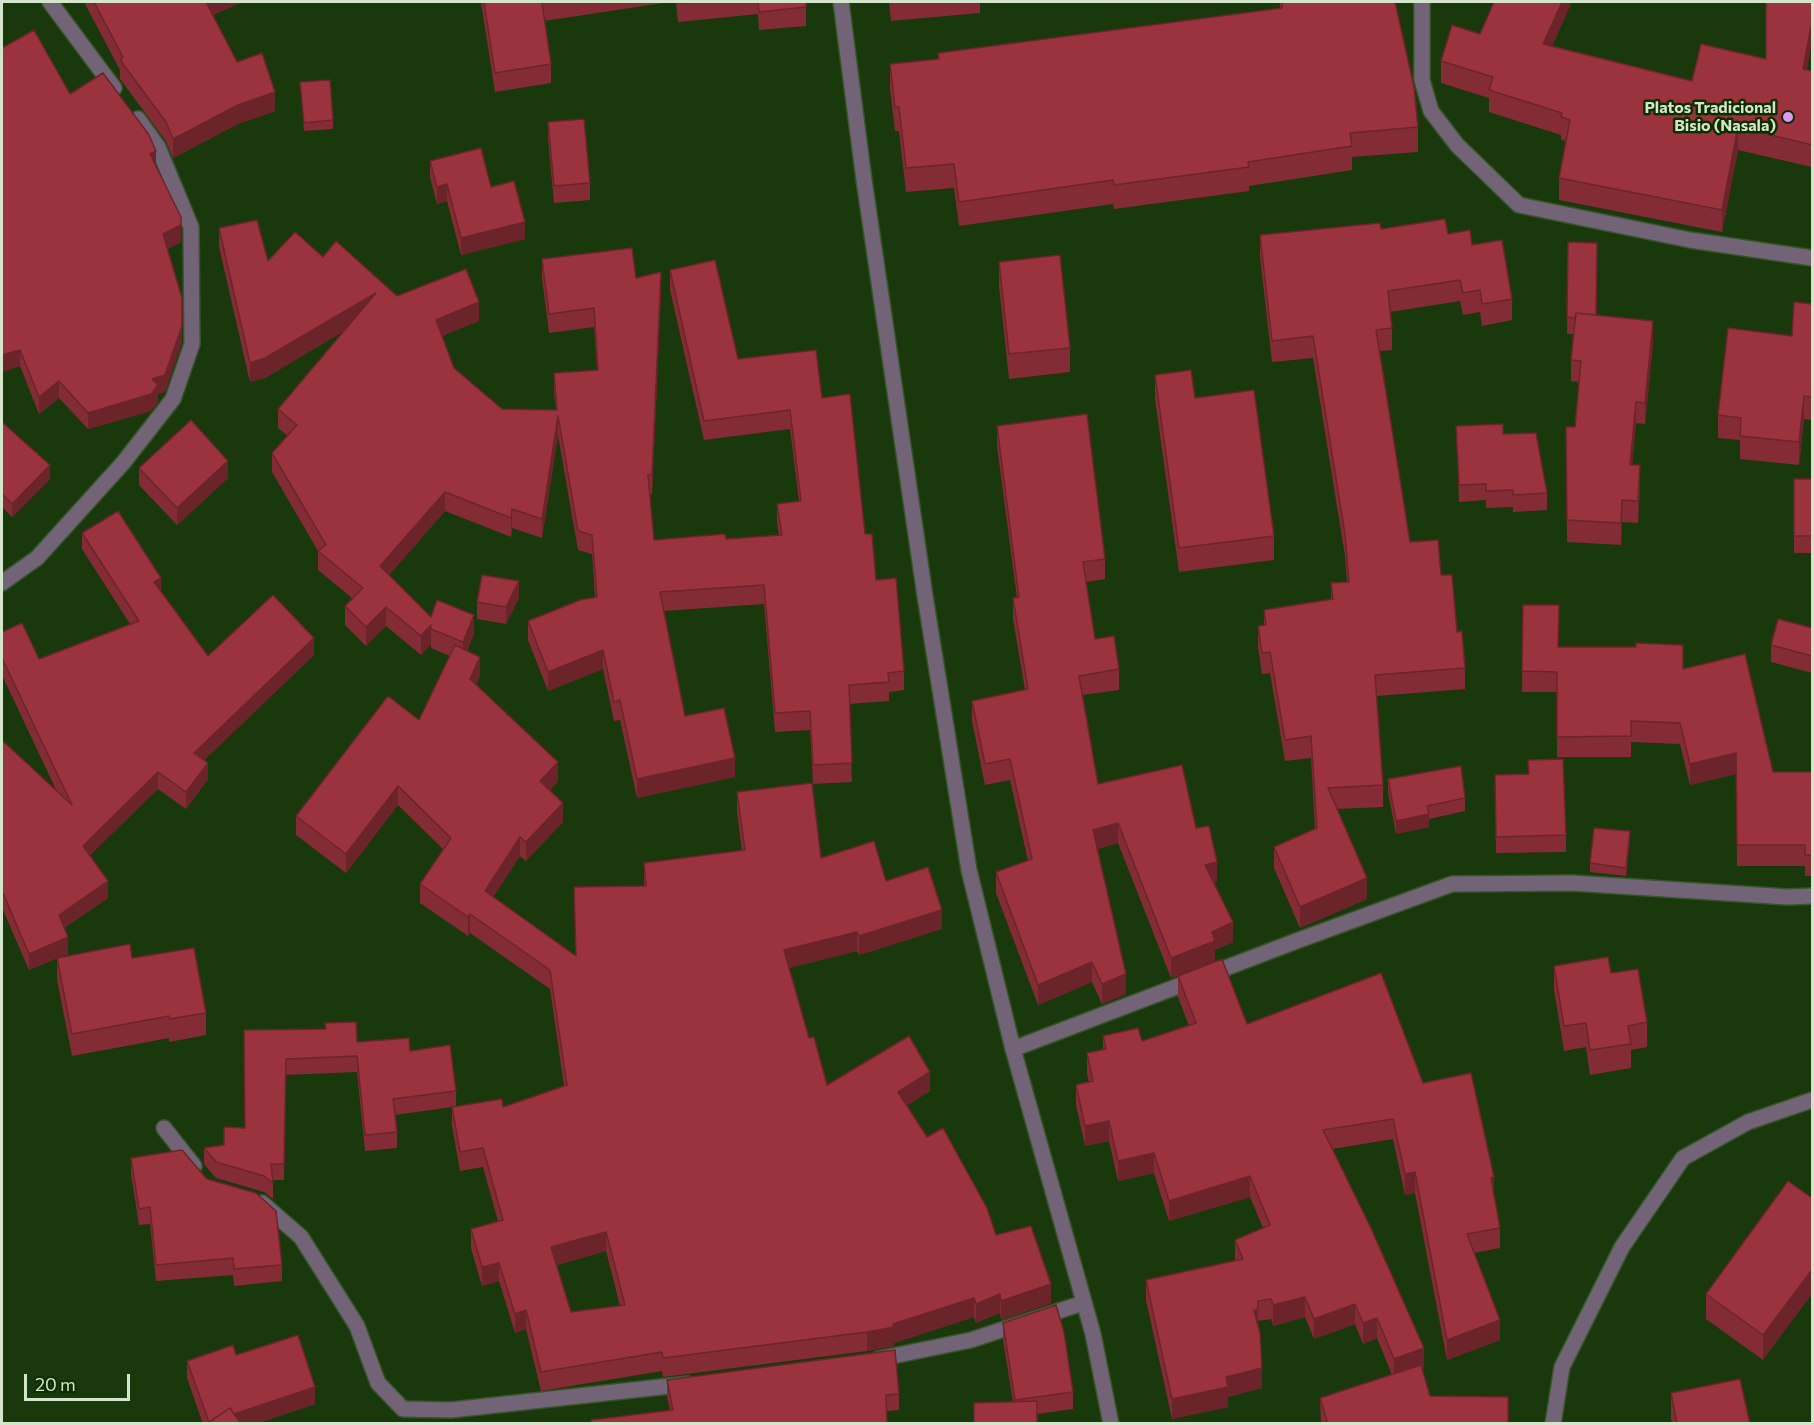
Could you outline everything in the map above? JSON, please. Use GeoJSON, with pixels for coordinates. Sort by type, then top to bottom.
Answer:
{"type":"FeatureCollection","features":[{"type":"Feature","properties":{"kind":"street"},"geometry":{"type":"LineString","coordinates":[[2,583],[37,558],[123,463],[173,399],[192,344],[191,227],[158,147],[50,2]]}},
{"type":"Feature","properties":{"kind":"street"},"geometry":{"type":"LineString","coordinates":[[841,2],[865,192],[925,596],[969,870],[1013,1049],[1093,1334],[1111,1424]]}},
{"type":"Feature","properties":{"kind":"street"},"geometry":{"type":"LineString","coordinates":[[1422,2],[1422,80],[1431,111],[1457,145],[1519,205],[1690,240],[1812,258]]}},
{"type":"Feature","properties":{"kind":"street"},"geometry":{"type":"LineString","coordinates":[[1013,1049],[1299,939],[1452,884],[1572,883],[1788,897],[1812,896]]}},
{"type":"Feature","properties":{"kind":"street"},"geometry":{"type":"LineString","coordinates":[[1553,1424],[1562,1367],[1622,1247],[1683,1158],[1748,1122],[1812,1100]]}},
{"type":"Feature","properties":{"kind":"street"},"geometry":{"type":"LineString","coordinates":[[164,1128],[203,1179]]}},
{"type":"Feature","properties":{"kind":"street"},"geometry":{"type":"LineString","coordinates":[[250,1198],[261,1202],[301,1237],[357,1326],[378,1383],[403,1409],[451,1410],[706,1382]]}},
{"type":"Feature","properties":{"kind":"street"},"geometry":{"type":"LineString","coordinates":[[858,1362],[971,1340],[1083,1303]]}},
{"type":"Feature","properties":{"kind":"building"},"geometry":{"type":"Polygon","coordinates":[[[94,2],[206,2],[237,62],[262,53],[275,92],[238,105],[173,139],[166,122],[120,60],[123,57],[94,2]]]}},
{"type":"Feature","properties":{"kind":"building"},"geometry":{"type":"Polygon","coordinates":[[[484,2],[552,2],[542,3],[551,64],[495,73],[484,2]]]}},
{"type":"Feature","properties":{"kind":"building"},"geometry":{"type":"Polygon","coordinates":[[[758,2],[806,2],[806,7],[759,12],[758,2]]]}},
{"type":"Feature","properties":{"kind":"building"},"geometry":{"type":"Polygon","coordinates":[[[1282,2],[1395,2],[1414,87],[1418,127],[1350,133],[1352,146],[1248,162],[1249,167],[1114,185],[1113,180],[959,202],[954,164],[906,168],[899,107],[895,107],[890,64],[939,59],[938,53],[1282,8],[1282,2]]]}},
{"type":"Feature","properties":{"kind":"building"},"geometry":{"type":"Polygon","coordinates":[[[1494,2],[1562,2],[1543,44],[1692,81],[1701,44],[1766,59],[1766,2],[1812,2],[1812,21],[1803,69],[1812,71],[1812,145],[1738,127],[1722,210],[1559,178],[1570,120],[1561,117],[1562,113],[1489,90],[1493,77],[1441,61],[1452,25],[1480,34],[1494,2]]]}},
{"type":"Feature","properties":{"kind":"building"},"geometry":{"type":"Polygon","coordinates":[[[34,30],[70,94],[103,73],[149,135],[156,151],[150,154],[181,217],[181,225],[163,234],[182,298],[182,326],[165,375],[152,379],[158,385],[151,394],[88,413],[59,381],[39,397],[20,350],[2,355],[2,48],[34,30]]]}},
{"type":"Feature","properties":{"kind":"building"},"geometry":{"type":"Polygon","coordinates":[[[330,80],[333,120],[304,123],[300,82],[330,80]]]}},
{"type":"Feature","properties":{"kind":"building"},"geometry":{"type":"Polygon","coordinates":[[[584,119],[590,183],[554,186],[548,122],[584,119]]]}},
{"type":"Feature","properties":{"kind":"building"},"geometry":{"type":"Polygon","coordinates":[[[481,148],[491,187],[514,181],[525,222],[461,238],[447,184],[437,187],[430,161],[481,148]]]}},
{"type":"Feature","properties":{"kind":"building"},"geometry":{"type":"Polygon","coordinates":[[[1445,219],[1448,234],[1470,230],[1472,245],[1502,240],[1512,299],[1482,304],[1480,290],[1463,293],[1460,280],[1388,291],[1392,328],[1376,330],[1410,542],[1438,540],[1441,575],[1452,575],[1457,632],[1462,631],[1465,668],[1375,675],[1383,785],[1328,788],[1367,878],[1300,907],[1274,847],[1317,828],[1311,736],[1285,740],[1270,652],[1262,653],[1258,626],[1266,625],[1264,610],[1333,599],[1331,583],[1349,582],[1345,534],[1313,336],[1272,341],[1260,235],[1380,223],[1381,229],[1445,219]]]}},
{"type":"Feature","properties":{"kind":"building"},"geometry":{"type":"Polygon","coordinates":[[[257,220],[268,261],[295,232],[323,257],[336,241],[397,296],[466,269],[479,302],[436,320],[454,368],[502,409],[557,410],[554,373],[598,370],[594,308],[549,314],[542,259],[632,248],[636,278],[661,272],[652,475],[648,475],[654,540],[725,534],[726,539],[782,535],[777,504],[801,501],[790,410],[704,421],[670,270],[715,260],[738,359],[816,350],[822,398],[850,394],[865,534],[872,534],[876,580],[896,578],[904,671],[888,673],[889,682],[849,685],[852,763],[813,765],[810,711],[775,713],[764,585],[660,592],[685,716],[724,708],[735,758],[637,779],[620,700],[614,702],[603,650],[548,672],[528,621],[580,600],[597,597],[592,535],[578,531],[558,416],[542,519],[512,509],[511,518],[445,492],[380,566],[431,617],[437,600],[474,615],[463,642],[431,629],[431,625],[421,636],[386,607],[366,627],[345,606],[363,588],[318,551],[326,545],[272,453],[297,425],[278,409],[376,293],[265,358],[250,363],[219,228],[257,220]]]}},
{"type":"Feature","properties":{"kind":"building"},"geometry":{"type":"Polygon","coordinates":[[[1568,242],[1597,243],[1596,315],[1576,313],[1575,318],[1567,317],[1568,242]]]}},
{"type":"Feature","properties":{"kind":"building"},"geometry":{"type":"Polygon","coordinates":[[[1060,255],[1070,348],[1009,354],[999,262],[1060,255]]]}},
{"type":"Feature","properties":{"kind":"building"},"geometry":{"type":"Polygon","coordinates":[[[1794,302],[1812,304],[1812,397],[1804,396],[1799,442],[1740,436],[1741,418],[1718,415],[1728,328],[1792,336],[1794,302]]]}},
{"type":"Feature","properties":{"kind":"building"},"geometry":{"type":"Polygon","coordinates":[[[1576,313],[1653,321],[1645,403],[1636,402],[1630,465],[1640,465],[1638,501],[1622,500],[1621,523],[1567,520],[1566,427],[1575,427],[1581,361],[1571,360],[1576,313]]]}},
{"type":"Feature","properties":{"kind":"building"},"geometry":{"type":"Polygon","coordinates":[[[1191,370],[1195,398],[1254,390],[1274,536],[1179,548],[1155,375],[1191,370]]]}},
{"type":"Feature","properties":{"kind":"building"},"geometry":{"type":"Polygon","coordinates":[[[1087,414],[1105,559],[1083,562],[1095,639],[1114,636],[1119,669],[1079,676],[1098,784],[1182,765],[1196,828],[1209,826],[1217,862],[1205,865],[1233,922],[1212,932],[1215,941],[1171,958],[1118,823],[1093,830],[1126,974],[1102,984],[1092,962],[1038,985],[996,872],[1032,859],[1010,759],[985,764],[972,701],[1028,689],[1013,598],[1019,597],[997,426],[1087,414]]]}},
{"type":"Feature","properties":{"kind":"building"},"geometry":{"type":"Polygon","coordinates":[[[191,420],[228,461],[177,508],[139,468],[191,420]]]}},
{"type":"Feature","properties":{"kind":"building"},"geometry":{"type":"Polygon","coordinates":[[[2,422],[50,465],[12,504],[2,494],[2,422]]]}},
{"type":"Feature","properties":{"kind":"building"},"geometry":{"type":"Polygon","coordinates":[[[1503,424],[1503,434],[1536,433],[1547,493],[1513,495],[1513,490],[1486,491],[1486,484],[1459,485],[1456,426],[1503,424]]]}},
{"type":"Feature","properties":{"kind":"building"},"geometry":{"type":"Polygon","coordinates":[[[1794,479],[1812,479],[1812,536],[1794,536],[1794,479]]]}},
{"type":"Feature","properties":{"kind":"building"},"geometry":{"type":"Polygon","coordinates":[[[118,511],[161,578],[154,582],[208,656],[273,595],[314,638],[194,753],[208,763],[186,792],[158,772],[83,846],[108,881],[59,915],[68,937],[29,954],[3,893],[2,897],[2,743],[4,742],[72,805],[2,658],[2,632],[22,623],[39,659],[139,621],[82,533],[118,511]]]}},
{"type":"Feature","properties":{"kind":"building"},"geometry":{"type":"Polygon","coordinates":[[[482,575],[519,581],[506,607],[477,602],[482,575]]]}},
{"type":"Feature","properties":{"kind":"building"},"geometry":{"type":"Polygon","coordinates":[[[1523,605],[1559,605],[1558,647],[1636,647],[1636,643],[1683,645],[1683,669],[1745,654],[1773,772],[1812,772],[1812,855],[1805,855],[1805,845],[1737,845],[1736,753],[1690,764],[1680,723],[1631,721],[1631,736],[1557,737],[1557,672],[1522,671],[1523,605]]]}},
{"type":"Feature","properties":{"kind":"building"},"geometry":{"type":"Polygon","coordinates":[[[1778,619],[1812,628],[1812,656],[1771,645],[1778,619]]]}},
{"type":"Feature","properties":{"kind":"building"},"geometry":{"type":"Polygon","coordinates":[[[455,645],[480,657],[470,679],[558,762],[540,781],[563,803],[526,842],[520,837],[485,891],[576,956],[574,887],[646,886],[644,863],[745,850],[737,792],[812,783],[821,858],[874,841],[886,881],[928,867],[942,910],[859,936],[857,932],[784,950],[809,1038],[814,1037],[827,1085],[909,1036],[930,1072],[898,1092],[927,1137],[943,1128],[987,1208],[996,1235],[1031,1226],[1051,1284],[1001,1301],[1000,1294],[976,1304],[974,1298],[893,1324],[894,1327],[867,1332],[663,1358],[662,1352],[541,1372],[526,1310],[515,1314],[499,1263],[482,1267],[471,1229],[503,1220],[483,1148],[460,1152],[452,1107],[502,1099],[503,1107],[567,1085],[550,970],[470,914],[468,917],[420,884],[451,838],[398,786],[346,854],[296,816],[388,696],[419,720],[455,645]],[[606,1232],[551,1247],[571,1312],[625,1305],[606,1232]]]}},
{"type":"Feature","properties":{"kind":"building"},"geometry":{"type":"Polygon","coordinates":[[[1563,759],[1566,835],[1496,837],[1495,775],[1529,774],[1528,760],[1563,759]]]}},
{"type":"Feature","properties":{"kind":"building"},"geometry":{"type":"Polygon","coordinates":[[[1461,766],[1465,798],[1427,806],[1429,814],[1396,821],[1388,779],[1461,766]]]}},
{"type":"Feature","properties":{"kind":"building"},"geometry":{"type":"Polygon","coordinates":[[[1594,828],[1630,831],[1626,868],[1590,863],[1594,828]]]}},
{"type":"Feature","properties":{"kind":"building"},"geometry":{"type":"Polygon","coordinates":[[[130,944],[132,958],[194,948],[206,1013],[169,1019],[169,1016],[72,1034],[57,958],[130,944]]]}},
{"type":"Feature","properties":{"kind":"building"},"geometry":{"type":"Polygon","coordinates":[[[1608,957],[1611,973],[1638,969],[1647,1022],[1628,1026],[1631,1044],[1590,1050],[1586,1023],[1564,1026],[1554,966],[1608,957]]]}},
{"type":"Feature","properties":{"kind":"building"},"geometry":{"type":"Polygon","coordinates":[[[1222,959],[1247,1024],[1381,973],[1423,1083],[1471,1073],[1494,1177],[1491,1178],[1500,1228],[1467,1234],[1500,1320],[1447,1340],[1415,1172],[1405,1174],[1393,1119],[1323,1130],[1370,1226],[1424,1348],[1394,1359],[1377,1318],[1363,1323],[1355,1304],[1314,1319],[1305,1297],[1273,1305],[1271,1299],[1258,1301],[1258,1309],[1254,1311],[1260,1333],[1262,1368],[1226,1377],[1228,1387],[1172,1399],[1146,1280],[1243,1259],[1235,1240],[1270,1225],[1250,1176],[1169,1201],[1154,1153],[1118,1161],[1109,1121],[1085,1126],[1076,1085],[1093,1081],[1087,1053],[1106,1049],[1103,1036],[1138,1028],[1142,1041],[1196,1023],[1178,976],[1222,959]]]}},
{"type":"Feature","properties":{"kind":"building"},"geometry":{"type":"Polygon","coordinates":[[[356,1022],[357,1042],[409,1038],[410,1051],[450,1045],[456,1091],[393,1099],[397,1132],[365,1135],[357,1056],[286,1059],[284,1164],[271,1164],[273,1183],[264,1176],[216,1162],[204,1148],[224,1145],[224,1127],[245,1128],[244,1030],[326,1029],[325,1023],[356,1022]]]}},
{"type":"Feature","properties":{"kind":"building"},"geometry":{"type":"Polygon","coordinates":[[[182,1150],[207,1179],[256,1193],[276,1211],[282,1265],[234,1269],[233,1258],[156,1265],[150,1207],[139,1209],[131,1158],[182,1150]]]}},
{"type":"Feature","properties":{"kind":"building"},"geometry":{"type":"Polygon","coordinates":[[[1788,1181],[1812,1198],[1812,1270],[1763,1335],[1706,1294],[1788,1181]]]}},
{"type":"Feature","properties":{"kind":"building"},"geometry":{"type":"Polygon","coordinates":[[[1056,1305],[1064,1332],[1073,1392],[1015,1400],[1003,1323],[1056,1305]]]}},
{"type":"Feature","properties":{"kind":"building"},"geometry":{"type":"Polygon","coordinates":[[[298,1335],[315,1387],[234,1414],[230,1408],[209,1422],[187,1361],[233,1345],[236,1355],[298,1335]]]}},
{"type":"Feature","properties":{"kind":"building"},"geometry":{"type":"Polygon","coordinates":[[[895,1350],[899,1394],[886,1395],[887,1424],[591,1424],[591,1420],[673,1410],[667,1380],[895,1350]]]}},
{"type":"Feature","properties":{"kind":"building"},"geometry":{"type":"Polygon","coordinates":[[[1421,1365],[1430,1396],[1508,1397],[1508,1424],[1328,1424],[1320,1398],[1421,1365]]]}},
{"type":"Feature","properties":{"kind":"building"},"geometry":{"type":"Polygon","coordinates":[[[1740,1379],[1750,1424],[1677,1424],[1671,1393],[1740,1379]]]}},
{"type":"Feature","properties":{"kind":"building"},"geometry":{"type":"Polygon","coordinates":[[[1037,1401],[1037,1424],[974,1424],[974,1403],[1037,1401]]]}},
{"type":"Feature","properties":{"kind":"building"},"geometry":{"type":"Polygon","coordinates":[[[230,1408],[241,1424],[207,1424],[230,1408]]]}},
{"type":"Feature","properties":{"kind":"place","name":"Platos Tradicional Bisio (Nasala)"},"geometry":{"type":"Point","coordinates":[1788,117]}}]}
